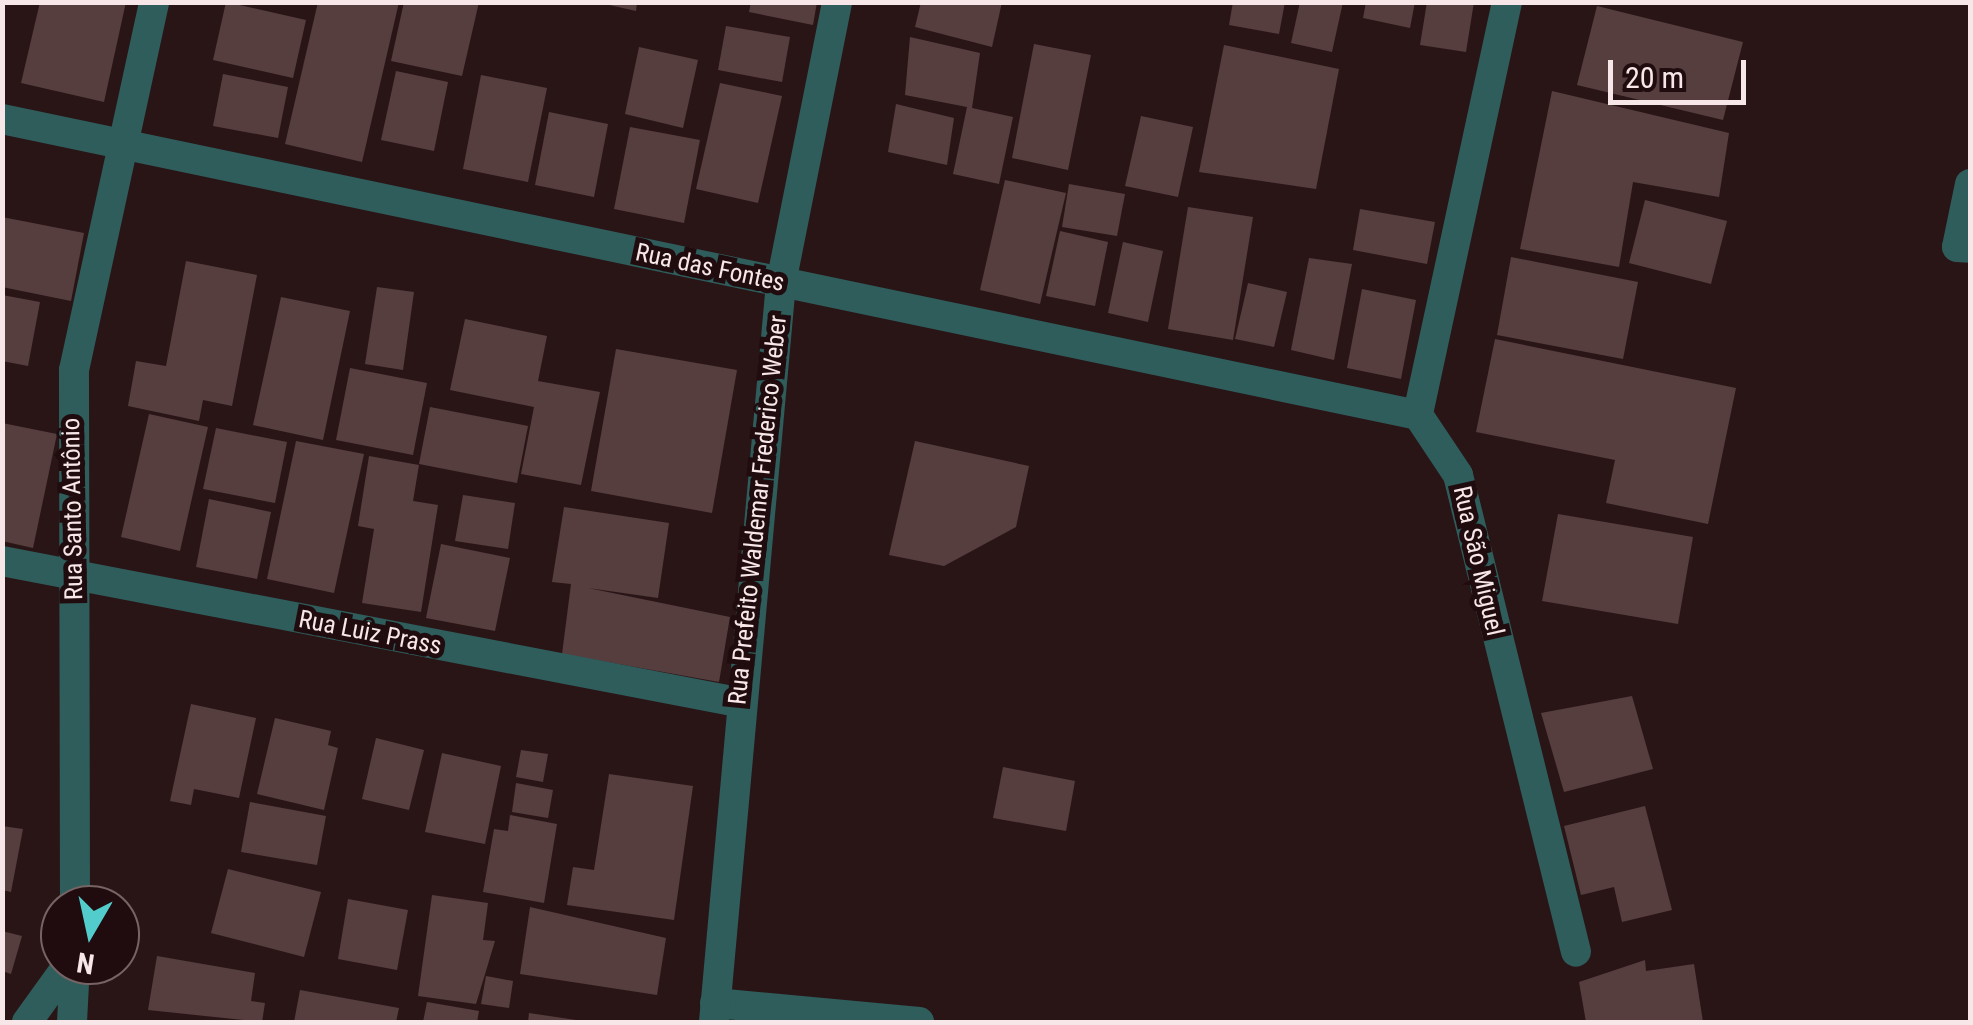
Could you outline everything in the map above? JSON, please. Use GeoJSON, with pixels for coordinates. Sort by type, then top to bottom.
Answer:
{"type":"FeatureCollection","features":[{"type":"Feature","properties":{"kind":"street","name":"Rua Santo Antônio"},"geometry":{"type":"LineString","coordinates":[[75,885],[74,370],[154,2]]}},
{"type":"Feature","properties":{"kind":"street","name":"Rua Prefeito Waldemar Frederico Weber"},"geometry":{"type":"LineString","coordinates":[[715,1013],[738,702],[781,283],[837,2]]}},
{"type":"Feature","properties":{"kind":"street"},"geometry":{"type":"LineString","coordinates":[[1418,415],[1507,2]]}},
{"type":"Feature","properties":{"kind":"street","name":"Rua das Fontes"},"geometry":{"type":"LineString","coordinates":[[2,118],[1418,415]]}},
{"type":"Feature","properties":{"kind":"street"},"geometry":{"type":"LineString","coordinates":[[1964,248],[1970,184]]}},
{"type":"Feature","properties":{"kind":"street","name":"Rua São Miguel"},"geometry":{"type":"LineString","coordinates":[[1418,415],[1458,476],[1576,952]]}},
{"type":"Feature","properties":{"kind":"street","name":"Rua Luiz Prass"},"geometry":{"type":"LineString","coordinates":[[2,562],[738,702]]}},
{"type":"Feature","properties":{"kind":"street"},"geometry":{"type":"LineString","coordinates":[[28,1022],[56,985]]}},
{"type":"Feature","properties":{"kind":"street"},"geometry":{"type":"LineString","coordinates":[[71,985],[72,1022]]}},
{"type":"Feature","properties":{"kind":"street"},"geometry":{"type":"LineString","coordinates":[[715,1013],[919,1022]]}},
{"type":"Feature","properties":{"kind":"building"},"geometry":{"type":"Polygon","coordinates":[[[40,2],[126,2],[104,102],[21,83],[40,2]]]}},
{"type":"Feature","properties":{"kind":"building"},"geometry":{"type":"Polygon","coordinates":[[[226,2],[306,20],[293,78],[213,60],[226,2]]]}},
{"type":"Feature","properties":{"kind":"building"},"geometry":{"type":"Polygon","coordinates":[[[318,2],[399,2],[362,162],[285,144],[318,2]]]}},
{"type":"Feature","properties":{"kind":"building"},"geometry":{"type":"Polygon","coordinates":[[[404,2],[479,2],[462,76],[391,61],[404,2]]]}},
{"type":"Feature","properties":{"kind":"building"},"geometry":{"type":"Polygon","coordinates":[[[596,2],[637,2],[636,11],[596,2]]]}},
{"type":"Feature","properties":{"kind":"building"},"geometry":{"type":"Polygon","coordinates":[[[751,2],[817,2],[813,25],[749,12],[751,2]]]}},
{"type":"Feature","properties":{"kind":"building"},"geometry":{"type":"Polygon","coordinates":[[[921,2],[1002,2],[992,47],[915,27],[921,2]]]}},
{"type":"Feature","properties":{"kind":"building"},"geometry":{"type":"Polygon","coordinates":[[[1233,2],[1285,2],[1279,34],[1229,25],[1233,2]]]}},
{"type":"Feature","properties":{"kind":"building"},"geometry":{"type":"Polygon","coordinates":[[[1300,2],[1343,2],[1332,52],[1291,43],[1300,2]]]}},
{"type":"Feature","properties":{"kind":"building"},"geometry":{"type":"Polygon","coordinates":[[[1366,2],[1415,2],[1410,28],[1363,18],[1366,2]]]}},
{"type":"Feature","properties":{"kind":"building"},"geometry":{"type":"Polygon","coordinates":[[[1427,2],[1474,2],[1466,52],[1420,45],[1427,2]]]}},
{"type":"Feature","properties":{"kind":"building"},"geometry":{"type":"Polygon","coordinates":[[[1597,6],[1743,42],[1723,120],[1577,85],[1597,6]]]}},
{"type":"Feature","properties":{"kind":"building"},"geometry":{"type":"Polygon","coordinates":[[[726,26],[790,37],[782,82],[718,70],[726,26]]]}},
{"type":"Feature","properties":{"kind":"building"},"geometry":{"type":"Polygon","coordinates":[[[910,37],[980,53],[972,108],[1013,117],[999,184],[953,174],[967,107],[905,95],[910,37]]]}},
{"type":"Feature","properties":{"kind":"building"},"geometry":{"type":"Polygon","coordinates":[[[1034,44],[1091,55],[1068,170],[1012,158],[1034,44]]]}},
{"type":"Feature","properties":{"kind":"building"},"geometry":{"type":"Polygon","coordinates":[[[1224,45],[1339,69],[1316,189],[1199,172],[1224,45]]]}},
{"type":"Feature","properties":{"kind":"building"},"geometry":{"type":"Polygon","coordinates":[[[639,47],[698,60],[683,128],[625,114],[639,47]]]}},
{"type":"Feature","properties":{"kind":"building"},"geometry":{"type":"Polygon","coordinates":[[[396,71],[448,82],[434,151],[381,140],[396,71]]]}},
{"type":"Feature","properties":{"kind":"building"},"geometry":{"type":"Polygon","coordinates":[[[223,74],[288,87],[278,138],[213,126],[223,74]]]}},
{"type":"Feature","properties":{"kind":"building"},"geometry":{"type":"Polygon","coordinates":[[[481,75],[547,88],[528,182],[463,169],[481,75]]]}},
{"type":"Feature","properties":{"kind":"building"},"geometry":{"type":"Polygon","coordinates":[[[720,83],[782,96],[758,203],[696,189],[720,83]]]}},
{"type":"Feature","properties":{"kind":"building"},"geometry":{"type":"Polygon","coordinates":[[[1552,91],[1729,133],[1719,197],[1633,182],[1619,267],[1520,249],[1552,91]]]}},
{"type":"Feature","properties":{"kind":"building"},"geometry":{"type":"Polygon","coordinates":[[[896,104],[954,118],[947,165],[888,152],[896,104]]]}},
{"type":"Feature","properties":{"kind":"building"},"geometry":{"type":"Polygon","coordinates":[[[549,112],[608,124],[594,197],[535,185],[549,112]]]}},
{"type":"Feature","properties":{"kind":"building"},"geometry":{"type":"Polygon","coordinates":[[[1141,116],[1193,127],[1178,197],[1125,186],[1141,116]]]}},
{"type":"Feature","properties":{"kind":"building"},"geometry":{"type":"Polygon","coordinates":[[[630,127],[700,140],[684,223],[614,209],[630,127]]]}},
{"type":"Feature","properties":{"kind":"building"},"geometry":{"type":"Polygon","coordinates":[[[1005,180],[1066,193],[1040,304],[980,290],[1005,180]]]}},
{"type":"Feature","properties":{"kind":"building"},"geometry":{"type":"Polygon","coordinates":[[[1069,184],[1125,194],[1117,236],[1062,227],[1069,184]]]}},
{"type":"Feature","properties":{"kind":"building"},"geometry":{"type":"Polygon","coordinates":[[[1645,200],[1727,221],[1711,284],[1629,263],[1645,200]]]}},
{"type":"Feature","properties":{"kind":"building"},"geometry":{"type":"Polygon","coordinates":[[[1188,207],[1253,217],[1233,340],[1168,329],[1188,207]]]}},
{"type":"Feature","properties":{"kind":"building"},"geometry":{"type":"Polygon","coordinates":[[[1360,209],[1435,222],[1427,264],[1353,250],[1360,209]]]}},
{"type":"Feature","properties":{"kind":"building"},"geometry":{"type":"Polygon","coordinates":[[[2,217],[84,233],[71,301],[2,287],[2,217]]]}},
{"type":"Feature","properties":{"kind":"building"},"geometry":{"type":"Polygon","coordinates":[[[1060,231],[1108,242],[1095,306],[1046,296],[1060,231]]]}},
{"type":"Feature","properties":{"kind":"building"},"geometry":{"type":"Polygon","coordinates":[[[1123,242],[1163,251],[1148,322],[1108,313],[1123,242]]]}},
{"type":"Feature","properties":{"kind":"building"},"geometry":{"type":"Polygon","coordinates":[[[1511,257],[1638,282],[1623,359],[1497,335],[1511,257]]]}},
{"type":"Feature","properties":{"kind":"building"},"geometry":{"type":"Polygon","coordinates":[[[1309,258],[1352,264],[1334,360],[1291,350],[1309,258]]]}},
{"type":"Feature","properties":{"kind":"building"},"geometry":{"type":"Polygon","coordinates":[[[186,261],[257,275],[232,406],[203,400],[199,421],[128,406],[136,361],[166,366],[186,261]]]}},
{"type":"Feature","properties":{"kind":"building"},"geometry":{"type":"Polygon","coordinates":[[[1248,283],[1287,292],[1274,347],[1235,339],[1248,283]]]}},
{"type":"Feature","properties":{"kind":"building"},"geometry":{"type":"Polygon","coordinates":[[[377,287],[414,292],[403,370],[365,364],[377,287]]]}},
{"type":"Feature","properties":{"kind":"building"},"geometry":{"type":"Polygon","coordinates":[[[1362,289],[1416,300],[1401,379],[1347,368],[1362,289]]]}},
{"type":"Feature","properties":{"kind":"building"},"geometry":{"type":"Polygon","coordinates":[[[2,295],[40,302],[28,366],[2,361],[2,295]]]}},
{"type":"Feature","properties":{"kind":"building"},"geometry":{"type":"Polygon","coordinates":[[[281,297],[350,311],[323,440],[253,425],[281,297]]]}},
{"type":"Feature","properties":{"kind":"building"},"geometry":{"type":"Polygon","coordinates":[[[465,319],[547,336],[538,381],[600,392],[581,485],[521,474],[534,407],[450,390],[465,319]]]}},
{"type":"Feature","properties":{"kind":"building"},"geometry":{"type":"Polygon","coordinates":[[[1495,339],[1736,388],[1708,524],[1606,503],[1615,460],[1476,432],[1495,339]]]}},
{"type":"Feature","properties":{"kind":"building"},"geometry":{"type":"Polygon","coordinates":[[[616,349],[737,370],[712,513],[591,491],[616,349]]]}},
{"type":"Feature","properties":{"kind":"building"},"geometry":{"type":"Polygon","coordinates":[[[350,368],[427,383],[413,455],[336,440],[350,368]]]}},
{"type":"Feature","properties":{"kind":"building"},"geometry":{"type":"Polygon","coordinates":[[[430,407],[528,426],[517,483],[419,464],[430,407]]]}},
{"type":"Feature","properties":{"kind":"building"},"geometry":{"type":"Polygon","coordinates":[[[149,414],[208,427],[180,551],[121,537],[149,414]]]}},
{"type":"Feature","properties":{"kind":"building"},"geometry":{"type":"Polygon","coordinates":[[[2,423],[57,434],[33,548],[2,541],[2,423]]]}},
{"type":"Feature","properties":{"kind":"building"},"geometry":{"type":"Polygon","coordinates":[[[216,428],[287,442],[275,503],[203,489],[216,428]]]}},
{"type":"Feature","properties":{"kind":"building"},"geometry":{"type":"Polygon","coordinates":[[[296,441],[364,454],[334,593],[267,579],[296,441]]]}},
{"type":"Feature","properties":{"kind":"building"},"geometry":{"type":"Polygon","coordinates":[[[915,441],[1029,466],[1016,527],[944,566],[889,555],[915,441]]]}},
{"type":"Feature","properties":{"kind":"building"},"geometry":{"type":"Polygon","coordinates":[[[369,456],[419,465],[413,501],[438,505],[421,612],[362,603],[374,529],[358,526],[369,456]]]}},
{"type":"Feature","properties":{"kind":"building"},"geometry":{"type":"Polygon","coordinates":[[[463,495],[515,503],[508,549],[455,541],[463,495]]]}},
{"type":"Feature","properties":{"kind":"building"},"geometry":{"type":"Polygon","coordinates":[[[209,499],[271,512],[257,579],[196,567],[209,499]]]}},
{"type":"Feature","properties":{"kind":"building"},"geometry":{"type":"Polygon","coordinates":[[[564,507],[669,523],[658,598],[588,588],[730,617],[719,682],[562,654],[571,584],[552,582],[564,507]]]}},
{"type":"Feature","properties":{"kind":"building"},"geometry":{"type":"Polygon","coordinates":[[[1558,514],[1693,537],[1678,624],[1542,601],[1558,514]]]}},
{"type":"Feature","properties":{"kind":"building"},"geometry":{"type":"Polygon","coordinates":[[[441,544],[510,558],[495,631],[426,618],[441,544]]]}},
{"type":"Feature","properties":{"kind":"building"},"geometry":{"type":"Polygon","coordinates":[[[1632,696],[1653,769],[1564,792],[1541,713],[1632,696]]]}},
{"type":"Feature","properties":{"kind":"building"},"geometry":{"type":"Polygon","coordinates":[[[191,704],[256,718],[239,798],[194,789],[191,805],[170,801],[191,704]]]}},
{"type":"Feature","properties":{"kind":"building"},"geometry":{"type":"Polygon","coordinates":[[[275,718],[331,731],[328,745],[338,748],[324,810],[257,794],[275,718]]]}},
{"type":"Feature","properties":{"kind":"building"},"geometry":{"type":"Polygon","coordinates":[[[376,738],[424,750],[409,810],[362,799],[376,738]]]}},
{"type":"Feature","properties":{"kind":"building"},"geometry":{"type":"Polygon","coordinates":[[[521,750],[548,754],[543,782],[516,777],[521,750]]]}},
{"type":"Feature","properties":{"kind":"building"},"geometry":{"type":"Polygon","coordinates":[[[442,753],[501,766],[485,844],[425,832],[442,753]]]}},
{"type":"Feature","properties":{"kind":"building"},"geometry":{"type":"Polygon","coordinates":[[[1003,767],[1075,781],[1066,831],[993,818],[1003,767]]]}},
{"type":"Feature","properties":{"kind":"building"},"geometry":{"type":"Polygon","coordinates":[[[609,774],[693,786],[674,920],[567,905],[573,867],[594,870],[609,774]]]}},
{"type":"Feature","properties":{"kind":"building"},"geometry":{"type":"Polygon","coordinates":[[[516,783],[553,790],[548,818],[512,812],[516,783]]]}},
{"type":"Feature","properties":{"kind":"building"},"geometry":{"type":"Polygon","coordinates":[[[250,802],[326,816],[317,865],[241,852],[250,802]]]}},
{"type":"Feature","properties":{"kind":"building"},"geometry":{"type":"Polygon","coordinates":[[[1645,806],[1672,910],[1622,922],[1614,887],[1581,895],[1564,826],[1645,806]]]}},
{"type":"Feature","properties":{"kind":"building"},"geometry":{"type":"Polygon","coordinates":[[[510,815],[557,824],[544,903],[483,892],[494,829],[508,831],[510,815]]]}},
{"type":"Feature","properties":{"kind":"building"},"geometry":{"type":"Polygon","coordinates":[[[2,826],[23,829],[11,892],[2,890],[2,826]]]}},
{"type":"Feature","properties":{"kind":"building"},"geometry":{"type":"Polygon","coordinates":[[[228,869],[321,892],[304,957],[211,933],[228,869]]]}},
{"type":"Feature","properties":{"kind":"building"},"geometry":{"type":"Polygon","coordinates":[[[432,895],[488,903],[483,940],[495,941],[476,1004],[418,996],[432,895]]]}},
{"type":"Feature","properties":{"kind":"building"},"geometry":{"type":"Polygon","coordinates":[[[348,899],[408,910],[397,970],[338,959],[348,899]]]}},
{"type":"Feature","properties":{"kind":"building"},"geometry":{"type":"Polygon","coordinates":[[[530,907],[666,938],[657,995],[520,974],[530,907]]]}},
{"type":"Feature","properties":{"kind":"building"},"geometry":{"type":"Polygon","coordinates":[[[2,931],[22,936],[11,974],[2,971],[2,931]]]}},
{"type":"Feature","properties":{"kind":"building"},"geometry":{"type":"Polygon","coordinates":[[[157,956],[255,973],[251,1001],[265,1003],[262,1022],[148,1010],[157,956]]]}},
{"type":"Feature","properties":{"kind":"building"},"geometry":{"type":"Polygon","coordinates":[[[1645,960],[1646,971],[1694,964],[1703,1022],[1586,1022],[1579,982],[1645,960]]]}},
{"type":"Feature","properties":{"kind":"building"},"geometry":{"type":"Polygon","coordinates":[[[486,976],[513,981],[509,1008],[481,1004],[486,976]]]}},
{"type":"Feature","properties":{"kind":"building"},"geometry":{"type":"Polygon","coordinates":[[[300,990],[399,1008],[396,1022],[294,1022],[300,990]]]}},
{"type":"Feature","properties":{"kind":"building"},"geometry":{"type":"Polygon","coordinates":[[[427,1002],[479,1011],[477,1022],[423,1022],[427,1002]]]}},
{"type":"Feature","properties":{"kind":"building"},"geometry":{"type":"Polygon","coordinates":[[[529,1013],[576,1020],[576,1022],[528,1022],[529,1013]]]}}]}
